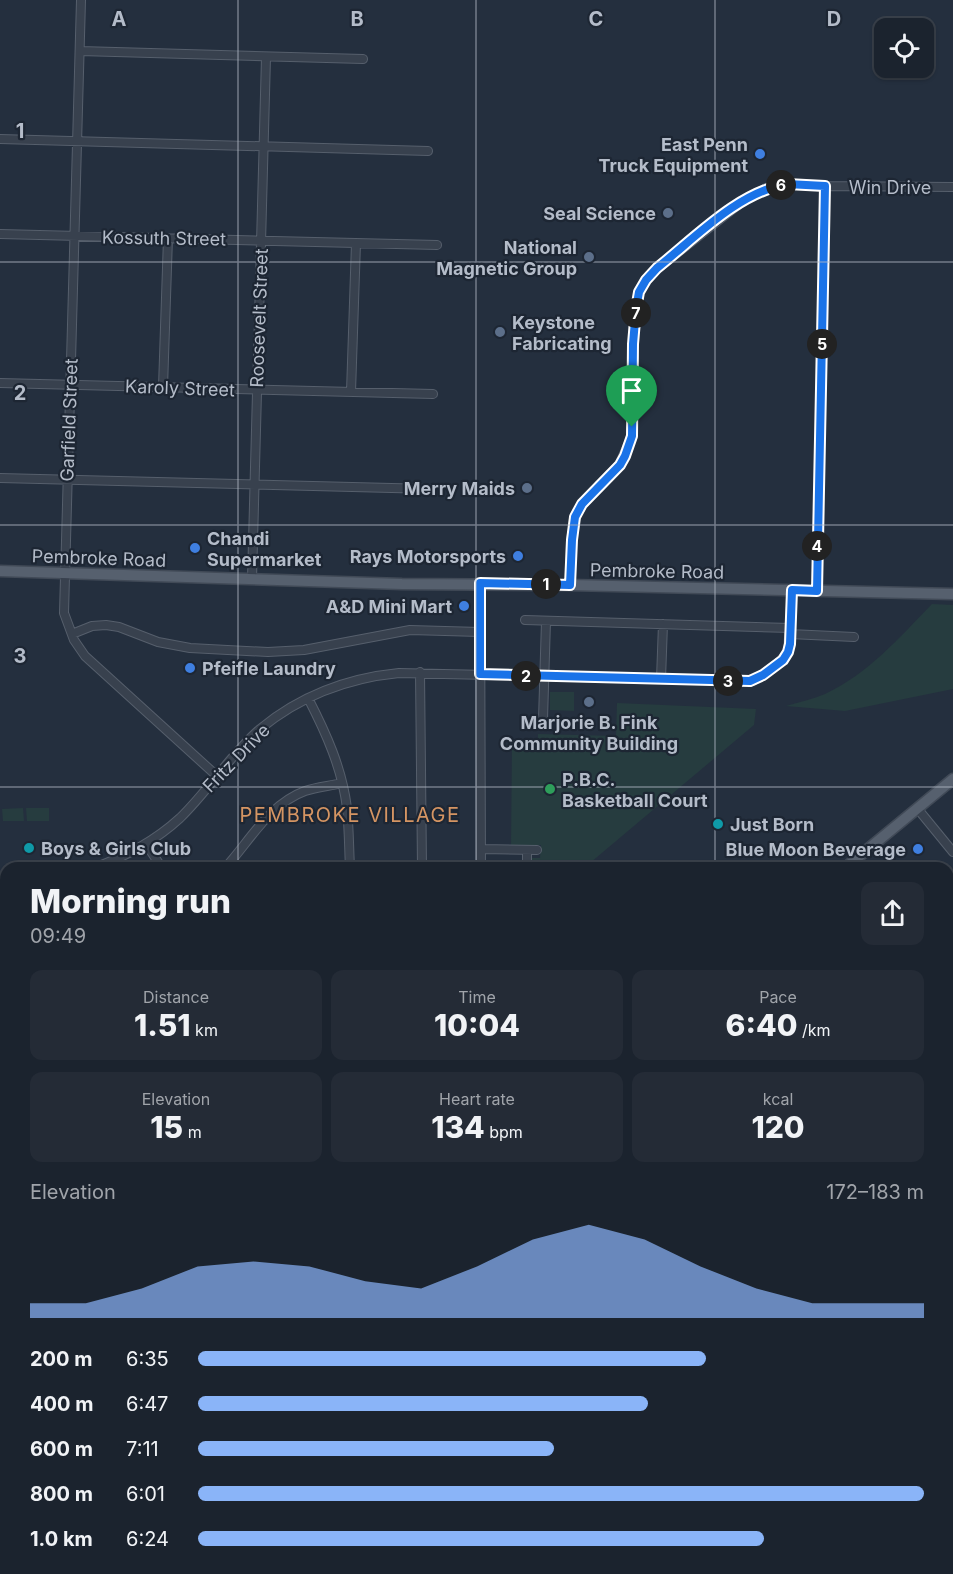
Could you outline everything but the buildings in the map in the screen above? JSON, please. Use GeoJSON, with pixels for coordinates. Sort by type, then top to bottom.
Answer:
{"type":"FeatureCollection","features":[{"type":"Feature","properties":{"kind":"main road","name":"Pembroke Road"},"geometry":{"type":"LineString","coordinates":[[0,571],[402,584],[480,583],[953,594]]}},
{"type":"Feature","properties":{"kind":"main road"},"geometry":{"type":"LineString","coordinates":[[852,862],[953,778]]}},
{"type":"Feature","properties":{"kind":"street","name":"Garfield Street"},"geometry":{"type":"LineString","coordinates":[[81,0],[64,613],[81,651],[94,666],[217,776]]}},
{"type":"Feature","properties":{"kind":"street"},"geometry":{"type":"LineString","coordinates":[[80,51],[363,59]]}},
{"type":"Feature","properties":{"kind":"street","name":"Roosevelt Street"},"geometry":{"type":"LineString","coordinates":[[252,579],[266,57]]}},
{"type":"Feature","properties":{"kind":"street"},"geometry":{"type":"LineString","coordinates":[[0,139],[428,151]]}},
{"type":"Feature","properties":{"kind":"street","name":"Win Drive"},"geometry":{"type":"LineString","coordinates":[[570,585],[575,517],[582,504],[620,465],[632,436],[635,317],[639,292],[657,268],[752,195],[766,188],[787,184],[953,187]]}},
{"type":"Feature","properties":{"kind":"street"},"geometry":{"type":"LineString","coordinates":[[817,591],[825,186]]}},
{"type":"Feature","properties":{"kind":"street","name":"Kossuth Street"},"geometry":{"type":"LineString","coordinates":[[0,234],[437,245]]}},
{"type":"Feature","properties":{"kind":"street"},"geometry":{"type":"LineString","coordinates":[[163,387],[168,238]]}},
{"type":"Feature","properties":{"kind":"street"},"geometry":{"type":"LineString","coordinates":[[351,392],[356,243]]}},
{"type":"Feature","properties":{"kind":"street","name":"Karoly Street"},"geometry":{"type":"LineString","coordinates":[[0,383],[432,394]]}},
{"type":"Feature","properties":{"kind":"street"},"geometry":{"type":"LineString","coordinates":[[0,478],[431,489]]}},
{"type":"Feature","properties":{"kind":"street"},"geometry":{"type":"LineString","coordinates":[[480,583],[481,862]]}},
{"type":"Feature","properties":{"kind":"street","name":"Fritz Drive"},"geometry":{"type":"LineString","coordinates":[[108,862],[146,844],[179,819],[259,730],[293,706],[329,688],[367,677],[420,672],[753,681],[786,656],[789,649],[792,590]]}},
{"type":"Feature","properties":{"kind":"street"},"geometry":{"type":"LineString","coordinates":[[525,621],[663,624],[854,637]]}},
{"type":"Feature","properties":{"kind":"street"},"geometry":{"type":"LineString","coordinates":[[543,719],[546,621]]}},
{"type":"Feature","properties":{"kind":"street"},"geometry":{"type":"LineString","coordinates":[[661,679],[663,624]]}},
{"type":"Feature","properties":{"kind":"street"},"geometry":{"type":"LineString","coordinates":[[72,634],[92,626],[106,625],[126,629],[177,646],[200,650],[268,652],[304,650],[410,630],[480,632]]}},
{"type":"Feature","properties":{"kind":"street"},"geometry":{"type":"LineString","coordinates":[[420,672],[422,862]]}},
{"type":"Feature","properties":{"kind":"street"},"geometry":{"type":"LineString","coordinates":[[308,698],[330,743],[342,783],[347,807],[350,862]]}},
{"type":"Feature","properties":{"kind":"street"},"geometry":{"type":"LineString","coordinates":[[230,862],[267,818],[286,802],[305,791],[342,783]]}},
{"type":"Feature","properties":{"kind":"street"},"geometry":{"type":"LineString","coordinates":[[917,808],[953,852]]}},
{"type":"Feature","properties":{"kind":"street"},"geometry":{"type":"LineString","coordinates":[[146,844],[158,862]]}},
{"type":"Feature","properties":{"kind":"street"},"geometry":{"type":"LineString","coordinates":[[481,849],[537,850]]}},
{"type":"Feature","properties":{"kind":"street"},"geometry":{"type":"LineString","coordinates":[[527,850],[527,862]]}},
{"type":"Feature","properties":{"kind":"green space"},"geometry":{"type":"Polygon","coordinates":[[[932,604],[953,605],[953,689],[845,711],[786,706],[825,694],[841,686],[883,654],[932,604]]]}},
{"type":"Feature","properties":{"kind":"green space"},"geometry":{"type":"Polygon","coordinates":[[[550,692],[574,692],[574,711],[550,710],[550,692]]]}},
{"type":"Feature","properties":{"kind":"green space"},"geometry":{"type":"Polygon","coordinates":[[[617,703],[756,709],[754,725],[591,862],[531,862],[531,858],[540,858],[541,845],[511,846],[512,742],[538,743],[538,734],[616,736],[617,703]]]}},
{"type":"Feature","properties":{"kind":"green space"},"geometry":{"type":"Polygon","coordinates":[[[23,808],[24,821],[3,821],[2,809],[23,808]]]}},
{"type":"Feature","properties":{"kind":"green space"},"geometry":{"type":"Polygon","coordinates":[[[26,808],[49,808],[49,821],[27,821],[26,808]]]}},
{"type":"Feature","properties":{"kind":"place","name":"East Penn Truck Equipment"},"geometry":{"type":"Point","coordinates":[760,154]}},
{"type":"Feature","properties":{"kind":"place","name":"Seal Science"},"geometry":{"type":"Point","coordinates":[668,213]}},
{"type":"Feature","properties":{"kind":"place","name":"National Magnetic Group"},"geometry":{"type":"Point","coordinates":[589,257]}},
{"type":"Feature","properties":{"kind":"place","name":"Keystone Fabricating"},"geometry":{"type":"Point","coordinates":[500,332]}},
{"type":"Feature","properties":{"kind":"place","name":"Merry Maids"},"geometry":{"type":"Point","coordinates":[527,488]}},
{"type":"Feature","properties":{"kind":"place","name":"Chandi Supermarket"},"geometry":{"type":"Point","coordinates":[195,548]}},
{"type":"Feature","properties":{"kind":"place","name":"Rays Motorsports"},"geometry":{"type":"Point","coordinates":[518,556]}},
{"type":"Feature","properties":{"kind":"place","name":"A&D Mini Mart"},"geometry":{"type":"Point","coordinates":[464,606]}},
{"type":"Feature","properties":{"kind":"place","name":"Pfeifle Laundry"},"geometry":{"type":"Point","coordinates":[190,668]}},
{"type":"Feature","properties":{"kind":"place","name":"Marjorie B. Fink Community Building"},"geometry":{"type":"Point","coordinates":[589,702]}},
{"type":"Feature","properties":{"kind":"place","name":"P.B.C. Basketball Court"},"geometry":{"type":"Point","coordinates":[550,789]}},
{"type":"Feature","properties":{"kind":"place","name":"Just Born"},"geometry":{"type":"Point","coordinates":[718,824]}},
{"type":"Feature","properties":{"kind":"place","name":"Boys & Girls Club"},"geometry":{"type":"Point","coordinates":[29,848]}},
{"type":"Feature","properties":{"kind":"place","name":"Blue Moon Beverage"},"geometry":{"type":"Point","coordinates":[918,849]}},
{"type":"Feature","properties":{"kind":"district","name":"PEMBROKE VILLAGE"},"geometry":{"type":"Point","coordinates":[350,815]}},
{"type":"Feature","properties":{"kind":"route"},"geometry":{"type":"LineString","coordinates":[[787,184],[825,186],[817,591],[792,590],[790,644],[786,656],[759,678],[750,681],[480,674],[480,583],[570,585],[575,517],[587,498],[620,465],[629,446],[632,427],[634,326],[639,292],[646,280],[694,238],[752,195],[766,188],[787,184]]}}]}
